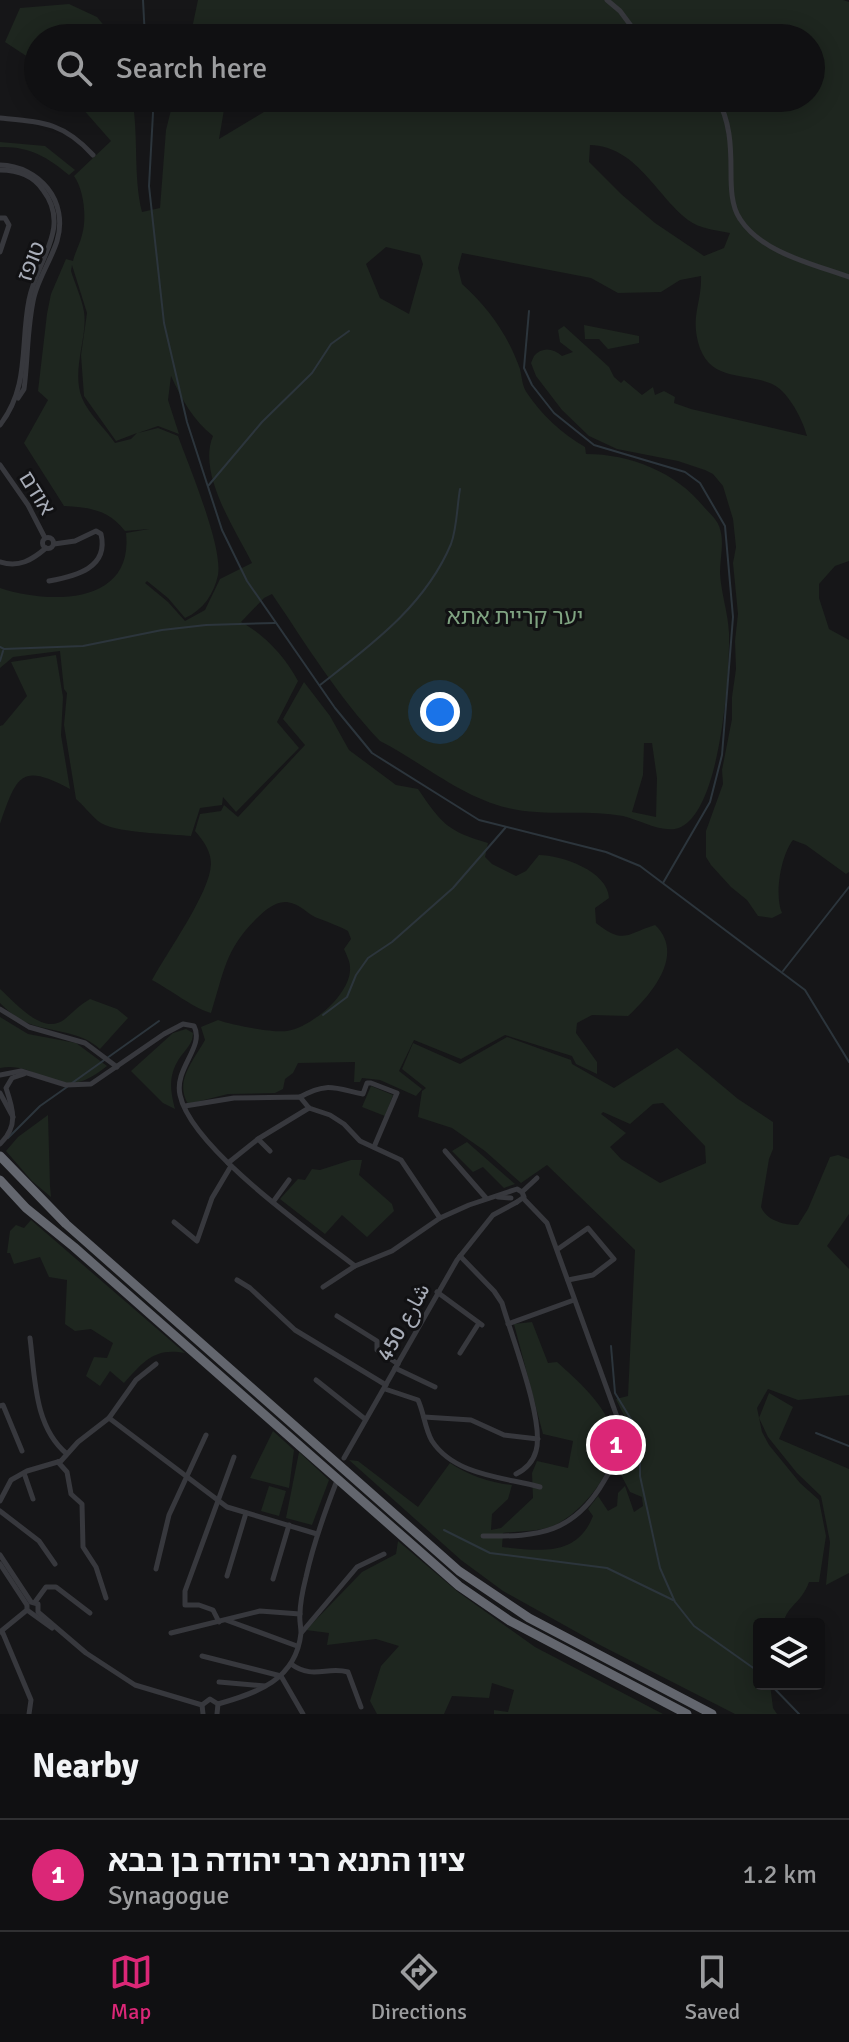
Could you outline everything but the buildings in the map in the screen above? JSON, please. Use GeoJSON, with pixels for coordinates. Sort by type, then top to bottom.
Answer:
{"type":"FeatureCollection","features":[{"type":"Feature","properties":{"kind":"highway"},"geometry":{"type":"LineString","coordinates":[[0,1156],[66,1224],[474,1582],[529,1618],[712,1714]]}},
{"type":"Feature","properties":{"kind":"highway"},"geometry":{"type":"LineString","coordinates":[[0,1180],[35,1216],[459,1586],[510,1621],[687,1714]]}},
{"type":"Feature","properties":{"kind":"street"},"geometry":{"type":"LineString","coordinates":[[607,0],[630,24]]}},
{"type":"Feature","properties":{"kind":"street"},"geometry":{"type":"LineString","coordinates":[[723,112],[731,142],[731,185],[739,218],[748,229],[778,250],[849,277]]}},
{"type":"Feature","properties":{"kind":"street"},"geometry":{"type":"LineString","coordinates":[[0,118],[55,125],[76,138],[93,155]]}},
{"type":"Feature","properties":{"kind":"street","name":"טופז"},"geometry":{"type":"LineString","coordinates":[[0,168],[23,174],[39,185],[51,202],[55,222],[54,236],[29,299],[20,388],[0,425]]}},
{"type":"Feature","properties":{"kind":"street"},"geometry":{"type":"LineString","coordinates":[[0,218],[9,222],[0,252]]}},
{"type":"Feature","properties":{"kind":"street"},"geometry":{"type":"LineString","coordinates":[[0,231],[8,233]]}},
{"type":"Feature","properties":{"kind":"street","name":"אודם"},"geometry":{"type":"LineString","coordinates":[[0,465],[23,496],[45,538]]}},
{"type":"Feature","properties":{"kind":"street"},"geometry":{"type":"LineString","coordinates":[[0,562],[20,564],[54,544],[75,541],[96,531],[101,534],[103,544],[100,556],[92,567],[78,575],[49,581]]}},
{"type":"Feature","properties":{"kind":"street"},"geometry":{"type":"LineString","coordinates":[[46,548],[43,543],[45,538],[51,538],[54,544]]}},
{"type":"Feature","properties":{"kind":"street"},"geometry":{"type":"LineString","coordinates":[[0,1009],[29,1027],[85,1043],[117,1067]]}},
{"type":"Feature","properties":{"kind":"street"},"geometry":{"type":"LineString","coordinates":[[0,1144],[12,1129],[13,1117],[1,1075],[18,1071],[58,1083],[91,1084],[174,1028],[183,1024],[194,1026],[198,1033],[197,1043],[183,1065],[179,1081],[180,1099],[197,1127],[229,1164],[355,1266]]}},
{"type":"Feature","properties":{"kind":"street"},"geometry":{"type":"LineString","coordinates":[[4,1088],[15,1076],[29,1074]]}},
{"type":"Feature","properties":{"kind":"street"},"geometry":{"type":"LineString","coordinates":[[184,1106],[234,1098],[300,1097],[318,1087],[363,1094],[367,1083],[371,1083],[397,1093],[374,1147]]}},
{"type":"Feature","properties":{"kind":"street"},"geometry":{"type":"LineString","coordinates":[[300,1097],[309,1108],[344,1124],[360,1141],[401,1160],[440,1218]]}},
{"type":"Feature","properties":{"kind":"street"},"geometry":{"type":"LineString","coordinates":[[174,1222],[197,1241],[207,1209],[229,1164],[258,1139],[309,1108]]}},
{"type":"Feature","properties":{"kind":"street"},"geometry":{"type":"LineString","coordinates":[[258,1139],[270,1151]]}},
{"type":"Feature","properties":{"kind":"street"},"geometry":{"type":"LineString","coordinates":[[445,1151],[503,1203],[501,1209]]}},
{"type":"Feature","properties":{"kind":"street"},"geometry":{"type":"LineString","coordinates":[[517,1197],[537,1178]]}},
{"type":"Feature","properties":{"kind":"street"},"geometry":{"type":"LineString","coordinates":[[273,1202],[289,1180]]}},
{"type":"Feature","properties":{"kind":"street"},"geometry":{"type":"LineString","coordinates":[[323,1287],[355,1266],[392,1251],[440,1218],[493,1197],[517,1197],[547,1223],[623,1430],[619,1453],[595,1498],[572,1520],[545,1532],[483,1536]]}},
{"type":"Feature","properties":{"kind":"street","name":"شارع 450"},"geometry":{"type":"LineString","coordinates":[[344,1458],[460,1256],[487,1220],[517,1197]]}},
{"type":"Feature","properties":{"kind":"street"},"geometry":{"type":"LineString","coordinates":[[558,1249],[588,1228],[614,1259],[593,1275],[568,1280]]}},
{"type":"Feature","properties":{"kind":"street"},"geometry":{"type":"LineString","coordinates":[[460,1256],[502,1303],[536,1420],[538,1439],[532,1461],[526,1469],[516,1474]]}},
{"type":"Feature","properties":{"kind":"street"},"geometry":{"type":"LineString","coordinates":[[237,1280],[250,1288],[295,1330],[386,1387],[418,1400],[431,1439],[451,1460],[481,1473],[540,1487]]}},
{"type":"Feature","properties":{"kind":"street"},"geometry":{"type":"LineString","coordinates":[[437,1292],[480,1324],[460,1353]]}},
{"type":"Feature","properties":{"kind":"street"},"geometry":{"type":"LineString","coordinates":[[508,1324],[574,1300]]}},
{"type":"Feature","properties":{"kind":"street"},"geometry":{"type":"LineString","coordinates":[[337,1316],[377,1341],[377,1350],[397,1366],[435,1387]]}},
{"type":"Feature","properties":{"kind":"street"},"geometry":{"type":"LineString","coordinates":[[30,1338],[43,1419],[55,1444],[67,1454]]}},
{"type":"Feature","properties":{"kind":"street"},"geometry":{"type":"LineString","coordinates":[[0,1501],[11,1480],[58,1462],[109,1418],[136,1380],[156,1364]]}},
{"type":"Feature","properties":{"kind":"street"},"geometry":{"type":"LineString","coordinates":[[316,1380],[365,1419]]}},
{"type":"Feature","properties":{"kind":"street"},"geometry":{"type":"LineString","coordinates":[[0,1406],[3,1405],[22,1451]]}},
{"type":"Feature","properties":{"kind":"street"},"geometry":{"type":"LineString","coordinates":[[424,1417],[471,1420],[504,1435],[538,1439]]}},
{"type":"Feature","properties":{"kind":"street"},"geometry":{"type":"LineString","coordinates":[[109,1418],[227,1507],[317,1534]]}},
{"type":"Feature","properties":{"kind":"street"},"geometry":{"type":"LineString","coordinates":[[156,1569],[169,1515],[206,1435]]}},
{"type":"Feature","properties":{"kind":"street"},"geometry":{"type":"LineString","coordinates":[[234,1457],[185,1591],[185,1605],[199,1605],[213,1610],[222,1621],[297,1646]]}},
{"type":"Feature","properties":{"kind":"street"},"geometry":{"type":"LineString","coordinates":[[58,1462],[60,1468],[67,1472],[71,1494],[82,1504],[83,1547],[96,1567],[106,1598]]}},
{"type":"Feature","properties":{"kind":"street"},"geometry":{"type":"LineString","coordinates":[[24,1473],[33,1499]]}},
{"type":"Feature","properties":{"kind":"street"},"geometry":{"type":"LineString","coordinates":[[0,1564],[32,1607],[86,1653],[135,1685],[202,1711],[210,1699],[218,1704],[254,1694],[281,1676],[291,1664],[301,1633],[305,1578],[336,1483]]}},
{"type":"Feature","properties":{"kind":"street"},"geometry":{"type":"LineString","coordinates":[[0,1511],[39,1541],[55,1564]]}},
{"type":"Feature","properties":{"kind":"street"},"geometry":{"type":"LineString","coordinates":[[227,1576],[246,1513]]}},
{"type":"Feature","properties":{"kind":"street"},"geometry":{"type":"LineString","coordinates":[[273,1579],[289,1525]]}},
{"type":"Feature","properties":{"kind":"street"},"geometry":{"type":"LineString","coordinates":[[301,1633],[357,1567],[384,1554]]}},
{"type":"Feature","properties":{"kind":"street"},"geometry":{"type":"LineString","coordinates":[[0,1555],[32,1607]]}},
{"type":"Feature","properties":{"kind":"street"},"geometry":{"type":"LineString","coordinates":[[29,1714],[31,1700],[1,1632],[32,1607],[46,1587],[56,1587],[90,1613]]}},
{"type":"Feature","properties":{"kind":"street"},"geometry":{"type":"LineString","coordinates":[[171,1633],[260,1611],[300,1614]]}},
{"type":"Feature","properties":{"kind":"street"},"geometry":{"type":"LineString","coordinates":[[202,1656],[281,1676],[303,1714]]}},
{"type":"Feature","properties":{"kind":"street"},"geometry":{"type":"LineString","coordinates":[[291,1664],[300,1670],[317,1673],[348,1672],[361,1707]]}},
{"type":"Feature","properties":{"kind":"street"},"geometry":{"type":"LineString","coordinates":[[219,1682],[266,1686]]}},
{"type":"Feature","properties":{"kind":"street"},"geometry":{"type":"LineString","coordinates":[[218,1704],[218,1714]]}},
{"type":"Feature","properties":{"kind":"green space","name":"יער קריית אתא"},"geometry":{"type":"Polygon","coordinates":[[[198,0],[849,2],[849,561],[835,566],[819,584],[819,598],[829,629],[849,640],[849,872],[846,874],[806,845],[793,840],[780,875],[782,913],[772,918],[758,916],[706,857],[706,831],[723,784],[722,770],[732,719],[736,669],[738,614],[733,563],[736,547],[733,519],[723,486],[705,470],[678,461],[617,449],[589,436],[562,410],[536,376],[531,363],[537,353],[544,350],[555,351],[562,356],[573,352],[560,342],[558,330],[564,326],[609,367],[614,377],[621,383],[624,380],[642,395],[653,387],[655,395],[664,391],[675,397],[674,403],[691,409],[807,436],[795,408],[774,385],[719,370],[703,355],[696,324],[701,276],[680,280],[661,292],[618,293],[591,278],[462,253],[458,268],[462,284],[489,312],[503,333],[520,369],[525,390],[545,416],[585,447],[586,454],[619,457],[666,475],[693,495],[719,526],[721,580],[729,633],[728,678],[714,768],[695,815],[681,827],[668,829],[609,814],[522,811],[491,803],[458,788],[380,741],[336,688],[272,594],[241,622],[274,647],[298,681],[277,722],[299,748],[236,812],[223,797],[222,805],[200,808],[191,836],[105,825],[76,799],[64,725],[67,693],[60,651],[13,657],[0,668],[0,588],[63,597],[102,587],[116,575],[125,557],[126,533],[149,529],[125,531],[112,518],[98,511],[64,506],[24,443],[48,400],[38,391],[51,294],[66,259],[73,261],[84,228],[82,196],[74,176],[111,141],[86,112],[133,112],[142,212],[160,208],[166,130],[170,112],[224,112],[219,139],[264,112],[825,112],[825,24],[193,24],[198,0]],[[590,145],[589,162],[655,223],[704,256],[724,248],[730,233],[688,220],[633,163],[606,147],[590,145]],[[386,247],[366,264],[380,298],[409,314],[423,264],[420,255],[386,247]],[[72,265],[85,321],[78,377],[82,398],[115,443],[131,439],[137,433],[116,441],[84,396],[81,355],[87,313],[72,265]],[[171,376],[168,400],[179,434],[158,426],[138,433],[158,428],[178,436],[204,506],[218,562],[218,575],[211,595],[197,611],[185,618],[168,598],[147,581],[145,583],[185,621],[205,610],[220,579],[252,563],[214,483],[209,451],[213,436],[189,409],[171,376]],[[644,743],[643,775],[632,812],[656,817],[657,778],[652,743],[644,743]]]}},
{"type":"Feature","properties":{"kind":"green space"},"geometry":{"type":"Polygon","coordinates":[[[69,4],[97,17],[103,24],[24,24],[24,54],[5,42],[20,8],[69,4]]]}},
{"type":"Feature","properties":{"kind":"green space"},"geometry":{"type":"Polygon","coordinates":[[[0,142],[45,146],[75,170],[69,175],[37,154],[20,148],[0,147],[0,142]]]}},
{"type":"Feature","properties":{"kind":"green space"},"geometry":{"type":"Polygon","coordinates":[[[584,325],[639,336],[639,343],[608,349],[599,339],[585,339],[584,325]]]}},
{"type":"Feature","properties":{"kind":"green space"},"geometry":{"type":"Polygon","coordinates":[[[56,655],[63,697],[61,735],[70,789],[41,777],[23,778],[11,794],[0,824],[0,726],[27,696],[11,662],[56,655]]]}},
{"type":"Feature","properties":{"kind":"green space"},"geometry":{"type":"Polygon","coordinates":[[[304,682],[330,716],[349,750],[396,785],[418,789],[433,811],[454,830],[488,843],[485,857],[492,864],[516,876],[526,871],[539,855],[571,861],[592,873],[607,888],[609,898],[595,908],[596,923],[619,936],[655,925],[664,936],[667,948],[662,974],[628,1016],[592,1015],[577,1023],[576,1033],[597,1062],[597,1074],[576,1064],[572,1056],[505,1035],[461,1059],[414,1040],[399,1071],[422,1089],[416,1096],[380,1080],[362,1078],[360,1082],[354,1082],[355,1062],[298,1063],[293,1073],[285,1079],[283,1089],[275,1093],[228,1094],[188,1104],[184,1095],[184,1079],[205,1040],[201,1027],[218,1020],[273,1031],[297,1028],[329,1007],[338,998],[349,977],[350,965],[344,949],[351,939],[348,931],[287,902],[266,910],[238,941],[227,962],[211,1013],[152,980],[196,906],[209,876],[210,855],[195,831],[200,814],[221,811],[224,805],[238,817],[305,745],[283,719],[304,682]]]}},
{"type":"Feature","properties":{"kind":"green space"},"geometry":{"type":"Polygon","coordinates":[[[0,989],[30,1016],[48,1024],[65,1019],[90,999],[117,1009],[128,1018],[100,1049],[77,1036],[19,1019],[0,1003],[0,989]]]}},
{"type":"Feature","properties":{"kind":"green space"},"geometry":{"type":"Polygon","coordinates":[[[0,1017],[28,1034],[76,1043],[107,1066],[75,1083],[50,1080],[15,1067],[0,1068],[0,1017]]]}},
{"type":"Feature","properties":{"kind":"green space"},"geometry":{"type":"Polygon","coordinates":[[[186,1029],[193,1033],[193,1037],[172,1075],[175,1109],[163,1103],[131,1071],[173,1033],[186,1029]]]}},
{"type":"Feature","properties":{"kind":"green space"},"geometry":{"type":"Polygon","coordinates":[[[507,1037],[571,1060],[572,1064],[614,1088],[677,1048],[738,1099],[773,1122],[773,1149],[761,1207],[767,1216],[782,1223],[798,1225],[830,1157],[838,1155],[849,1159],[849,1214],[827,1246],[849,1269],[849,1395],[798,1400],[768,1389],[757,1408],[762,1432],[769,1445],[800,1483],[819,1500],[826,1536],[819,1582],[809,1582],[786,1618],[753,1618],[753,1690],[771,1690],[777,1714],[735,1714],[503,1591],[461,1560],[349,1460],[358,1461],[418,1507],[450,1463],[480,1478],[512,1485],[508,1499],[492,1514],[491,1530],[501,1528],[533,1498],[532,1473],[537,1461],[568,1468],[573,1441],[543,1434],[514,1324],[532,1322],[548,1363],[557,1362],[595,1400],[612,1428],[615,1441],[608,1469],[579,1508],[557,1524],[531,1531],[503,1533],[502,1547],[543,1550],[567,1545],[586,1529],[593,1516],[588,1509],[598,1496],[608,1511],[617,1506],[618,1493],[625,1486],[634,1512],[643,1506],[642,1497],[630,1492],[617,1467],[631,1430],[616,1399],[628,1396],[635,1250],[547,1165],[521,1183],[485,1151],[452,1128],[418,1117],[422,1091],[426,1088],[402,1069],[413,1043],[460,1064],[507,1037]],[[663,1103],[653,1104],[630,1124],[603,1112],[601,1114],[626,1133],[610,1147],[621,1159],[660,1183],[706,1163],[705,1146],[663,1103]]]}},
{"type":"Feature","properties":{"kind":"green space"},"geometry":{"type":"Polygon","coordinates":[[[371,1086],[393,1095],[385,1116],[362,1107],[371,1086]]]}},
{"type":"Feature","properties":{"kind":"green space"},"geometry":{"type":"Polygon","coordinates":[[[48,1115],[51,1197],[6,1151],[18,1137],[48,1115]]]}},
{"type":"Feature","properties":{"kind":"green space"},"geometry":{"type":"Polygon","coordinates":[[[467,1142],[515,1184],[504,1188],[483,1167],[473,1172],[452,1151],[467,1142]]]}},
{"type":"Feature","properties":{"kind":"green space"},"geometry":{"type":"Polygon","coordinates":[[[351,1160],[362,1160],[359,1175],[392,1204],[394,1211],[367,1237],[342,1215],[325,1234],[280,1199],[298,1179],[305,1180],[312,1169],[320,1170],[351,1160]]]}},
{"type":"Feature","properties":{"kind":"green space"},"geometry":{"type":"Polygon","coordinates":[[[31,1220],[185,1353],[157,1354],[143,1363],[124,1383],[110,1371],[100,1386],[86,1376],[94,1357],[107,1358],[113,1343],[91,1329],[75,1331],[65,1324],[67,1280],[49,1277],[40,1257],[14,1264],[10,1253],[7,1253],[10,1231],[16,1225],[24,1228],[31,1220]]]}},
{"type":"Feature","properties":{"kind":"green space"},"geometry":{"type":"Polygon","coordinates":[[[769,1393],[793,1407],[779,1439],[849,1469],[849,1573],[826,1585],[830,1542],[821,1496],[797,1473],[768,1437],[759,1418],[769,1393]]]}},
{"type":"Feature","properties":{"kind":"green space"},"geometry":{"type":"Polygon","coordinates":[[[273,1431],[294,1450],[289,1488],[250,1478],[273,1431]]]}},
{"type":"Feature","properties":{"kind":"green space"},"geometry":{"type":"Polygon","coordinates":[[[299,1452],[329,1480],[312,1525],[286,1518],[299,1452]]]}},
{"type":"Feature","properties":{"kind":"green space"},"geometry":{"type":"Polygon","coordinates":[[[269,1486],[286,1491],[279,1516],[261,1511],[269,1486]]]}},
{"type":"Feature","properties":{"kind":"green space"},"geometry":{"type":"Polygon","coordinates":[[[398,1541],[458,1592],[535,1647],[663,1714],[494,1714],[494,1710],[508,1712],[514,1690],[492,1683],[489,1698],[452,1696],[444,1714],[377,1714],[370,1701],[381,1666],[399,1646],[376,1639],[327,1645],[329,1633],[306,1630],[362,1572],[396,1554],[398,1541]]]}},
{"type":"Feature","properties":{"kind":"waterway"},"geometry":{"type":"LineString","coordinates":[[143,0],[144,24]]}},
{"type":"Feature","properties":{"kind":"waterway"},"geometry":{"type":"LineString","coordinates":[[153,112],[149,186],[164,323],[187,422],[222,530],[247,581],[335,708],[372,753],[479,820],[606,852],[640,866],[805,990],[849,1062]]}},
{"type":"Feature","properties":{"kind":"waterway"},"geometry":{"type":"LineString","coordinates":[[529,311],[524,368],[532,385],[554,413],[594,445],[685,472],[700,483],[725,526],[733,617],[722,755],[710,802],[663,883]]}},
{"type":"Feature","properties":{"kind":"waterway"},"geometry":{"type":"LineString","coordinates":[[208,486],[262,422],[312,373],[331,344],[349,331]]}},
{"type":"Feature","properties":{"kind":"waterway"},"geometry":{"type":"LineString","coordinates":[[320,685],[395,623],[427,587],[451,544],[460,489]]}},
{"type":"Feature","properties":{"kind":"waterway"},"geometry":{"type":"LineString","coordinates":[[0,647],[83,646],[162,630],[275,623]]}},
{"type":"Feature","properties":{"kind":"waterway"},"geometry":{"type":"LineString","coordinates":[[0,661],[3,651]]}},
{"type":"Feature","properties":{"kind":"waterway"},"geometry":{"type":"LineString","coordinates":[[323,1015],[347,997],[356,975],[368,958],[392,942],[453,888],[506,827]]}},
{"type":"Feature","properties":{"kind":"waterway"},"geometry":{"type":"LineString","coordinates":[[783,971],[849,887]]}},
{"type":"Feature","properties":{"kind":"waterway"},"geometry":{"type":"LineString","coordinates":[[72,1083],[159,1021]]}},
{"type":"Feature","properties":{"kind":"waterway"},"geometry":{"type":"LineString","coordinates":[[8,1138],[40,1106],[67,1087]]}},
{"type":"Feature","properties":{"kind":"waterway"},"geometry":{"type":"LineString","coordinates":[[611,1346],[615,1393],[640,1434],[640,1476],[660,1568],[675,1602],[694,1626],[753,1668]]}},
{"type":"Feature","properties":{"kind":"waterway"},"geometry":{"type":"LineString","coordinates":[[816,1433],[849,1446]]}},
{"type":"Feature","properties":{"kind":"waterway"},"geometry":{"type":"LineString","coordinates":[[444,1530],[490,1553],[607,1568],[673,1600]]}},
{"type":"Feature","properties":{"kind":"waterway"},"geometry":{"type":"LineString","coordinates":[[776,1690],[799,1714]]}},
{"type":"Feature","properties":{"kind":"place","name":"ציון התנא רבי יהודה בן בבא"},"geometry":{"type":"Point","coordinates":[616,1445]}}]}
